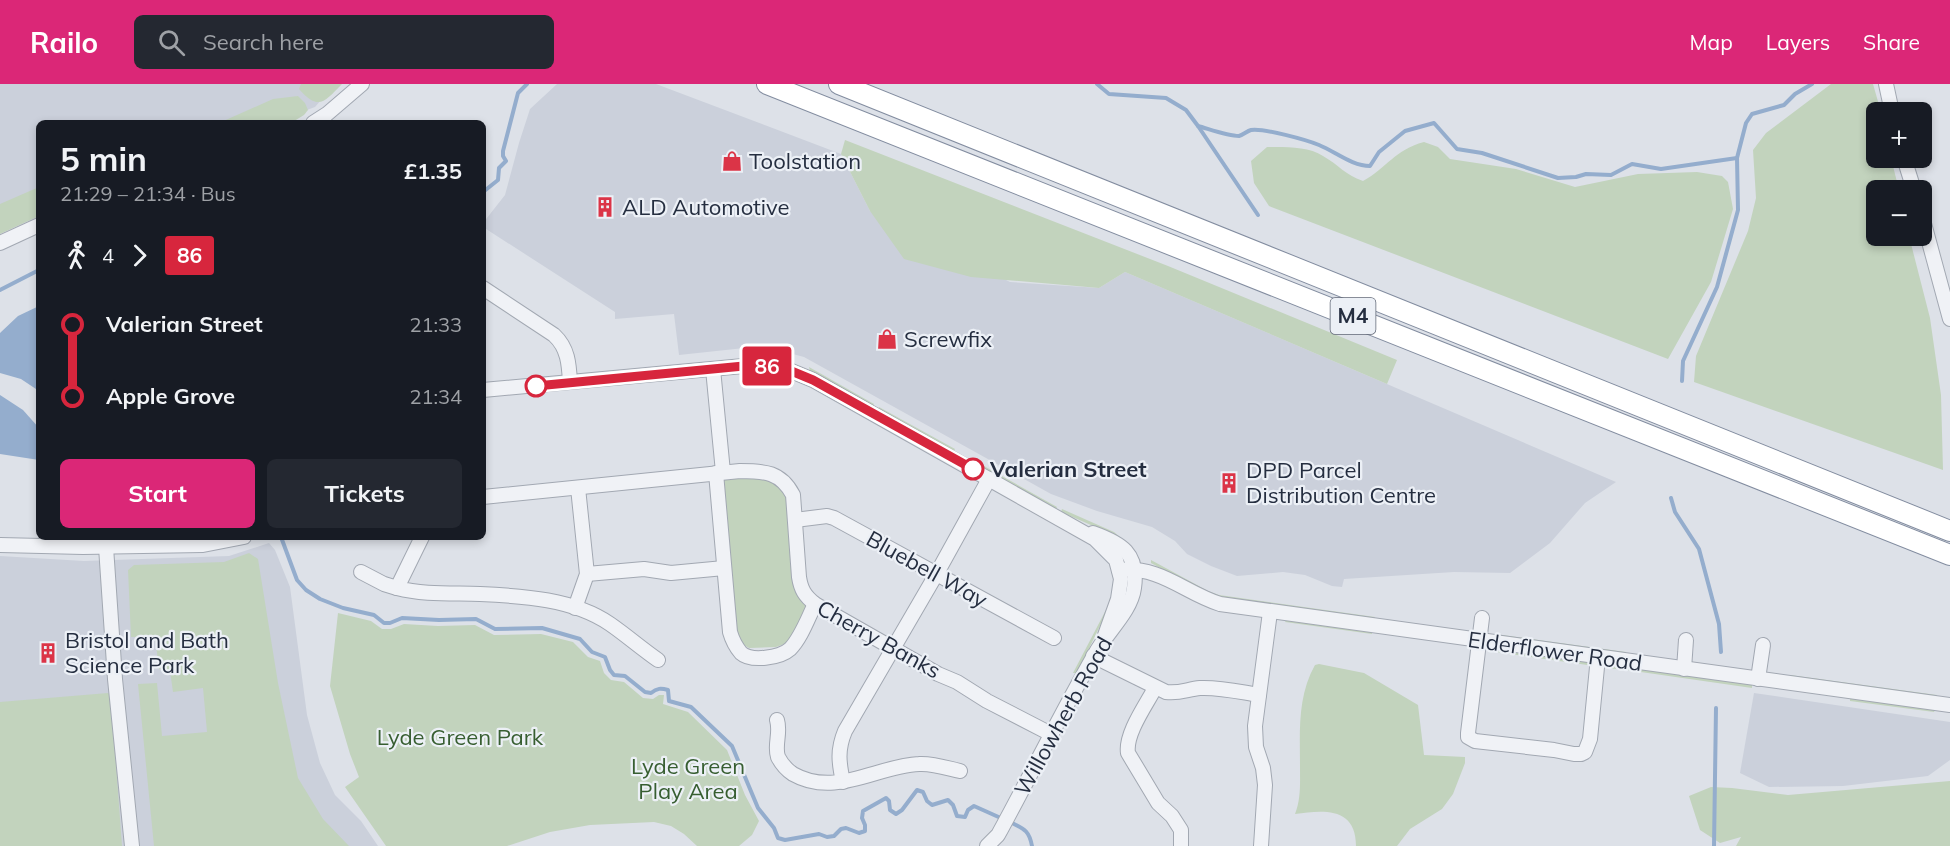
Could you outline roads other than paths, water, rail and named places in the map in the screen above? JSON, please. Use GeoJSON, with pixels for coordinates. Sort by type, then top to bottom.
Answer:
{"type":"FeatureCollection","features":[{"type":"Feature","properties":{"kind":"highway","name":"M4"},"geometry":{"type":"LineString","coordinates":[[767,84],[1944,553]]}},
{"type":"Feature","properties":{"kind":"highway","name":"M4"},"geometry":{"type":"LineString","coordinates":[[839,84],[1946,529]]}},
{"type":"Feature","properties":{"kind":"street"},"geometry":{"type":"LineString","coordinates":[[318,120],[362,84]]}},
{"type":"Feature","properties":{"kind":"street"},"geometry":{"type":"LineString","coordinates":[[1886,84],[1890,102]]}},
{"type":"Feature","properties":{"kind":"street"},"geometry":{"type":"LineString","coordinates":[[0,243],[36,226]]}},
{"type":"Feature","properties":{"kind":"street"},"geometry":{"type":"LineString","coordinates":[[1930,246],[1950,319]]}},
{"type":"Feature","properties":{"kind":"street"},"geometry":{"type":"LineString","coordinates":[[486,290],[554,335],[563,344],[570,382]]}},
{"type":"Feature","properties":{"kind":"street"},"geometry":{"type":"LineString","coordinates":[[486,390],[754,365],[784,368],[813,380],[989,478],[1103,545],[1126,569],[1128,584],[1167,577]]}},
{"type":"Feature","properties":{"kind":"street"},"geometry":{"type":"LineString","coordinates":[[713,369],[724,568],[730,632],[733,640],[742,654],[750,657],[778,655],[789,650],[815,604]]}},
{"type":"Feature","properties":{"kind":"street","name":"Cherry Banks"},"geometry":{"type":"LineString","coordinates":[[486,497],[719,473],[762,471],[776,476],[788,484],[793,495],[801,588],[805,596],[815,604],[938,674],[1052,734]]}},
{"type":"Feature","properties":{"kind":"street"},"geometry":{"type":"LineString","coordinates":[[843,782],[838,758],[845,731],[937,573],[989,478]]}},
{"type":"Feature","properties":{"kind":"street"},"geometry":{"type":"LineString","coordinates":[[575,608],[587,574],[578,488]]}},
{"type":"Feature","properties":{"kind":"street","name":"Bluebell Way"},"geometry":{"type":"LineString","coordinates":[[795,520],[827,516],[834,518],[1054,638]]}},
{"type":"Feature","properties":{"kind":"street"},"geometry":{"type":"LineString","coordinates":[[0,545],[106,547],[203,545],[229,540]]}},
{"type":"Feature","properties":{"kind":"street"},"geometry":{"type":"LineString","coordinates":[[397,588],[421,540]]}},
{"type":"Feature","properties":{"kind":"street"},"geometry":{"type":"LineString","coordinates":[[106,547],[115,679],[132,846]]}},
{"type":"Feature","properties":{"kind":"street"},"geometry":{"type":"LineString","coordinates":[[587,574],[644,569],[671,573],[724,568]]}},
{"type":"Feature","properties":{"kind":"street","name":"Elderflower Road"},"geometry":{"type":"LineString","coordinates":[[1126,569],[1148,571],[1167,577],[1206,600],[1220,604],[1950,705]]}},
{"type":"Feature","properties":{"kind":"street"},"geometry":{"type":"LineString","coordinates":[[361,572],[412,592],[506,596],[557,603],[575,608],[609,623],[658,660]]}},
{"type":"Feature","properties":{"kind":"street","name":"Willowherb Road"},"geometry":{"type":"LineString","coordinates":[[987,846],[999,835],[1093,656],[1131,600],[1128,584]]}},
{"type":"Feature","properties":{"kind":"street"},"geometry":{"type":"LineString","coordinates":[[1261,846],[1265,785],[1255,736],[1270,612]]}},
{"type":"Feature","properties":{"kind":"street"},"geometry":{"type":"LineString","coordinates":[[1482,618],[1468,733],[1468,737],[1475,741],[1574,754],[1585,752],[1590,739],[1598,657]]}},
{"type":"Feature","properties":{"kind":"street"},"geometry":{"type":"LineString","coordinates":[[1684,669],[1686,640]]}},
{"type":"Feature","properties":{"kind":"street"},"geometry":{"type":"LineString","coordinates":[[1758,679],[1763,645]]}},
{"type":"Feature","properties":{"kind":"street"},"geometry":{"type":"LineString","coordinates":[[1093,656],[1155,688],[1172,693],[1198,688],[1259,695]]}},
{"type":"Feature","properties":{"kind":"street"},"geometry":{"type":"LineString","coordinates":[[1155,688],[1130,737],[1127,746],[1128,753],[1158,803],[1172,816],[1181,830],[1181,846]]}},
{"type":"Feature","properties":{"kind":"street"},"geometry":{"type":"LineString","coordinates":[[777,720],[780,729],[778,756],[790,772],[803,779],[843,782],[921,763],[960,771]]}},
{"type":"Feature","properties":{"kind":"water"},"geometry":{"type":"Polygon","coordinates":[[[36,307],[36,389],[21,379],[0,373],[0,333],[18,316],[36,307]]]}},
{"type":"Feature","properties":{"kind":"water"},"geometry":{"type":"Polygon","coordinates":[[[0,395],[23,410],[36,425],[36,460],[0,454],[0,395]]]}},
{"type":"Feature","properties":{"kind":"waterway"},"geometry":{"type":"LineString","coordinates":[[486,190],[498,180],[499,168],[506,161],[503,151],[518,93],[527,84]]}},
{"type":"Feature","properties":{"kind":"waterway"},"geometry":{"type":"LineString","coordinates":[[1097,84],[1109,94],[1166,98],[1186,110],[1198,126],[1224,134],[1239,136],[1257,130],[1285,135],[1319,145],[1350,161],[1370,166],[1379,152],[1405,131],[1434,123],[1457,149],[1482,153],[1558,178],[1586,174],[1611,175],[1632,164],[1661,169],[1737,158],[1746,123],[1752,114],[1784,105],[1795,94],[1812,84]]}},
{"type":"Feature","properties":{"kind":"waterway"},"geometry":{"type":"LineString","coordinates":[[1198,126],[1258,215]]}},
{"type":"Feature","properties":{"kind":"waterway"},"geometry":{"type":"LineString","coordinates":[[1682,381],[1683,361],[1717,287],[1738,210],[1737,158]]}},
{"type":"Feature","properties":{"kind":"waterway"},"geometry":{"type":"LineString","coordinates":[[0,290],[36,272]]}},
{"type":"Feature","properties":{"kind":"waterway"},"geometry":{"type":"LineString","coordinates":[[1671,498],[1675,512],[1699,549],[1719,624],[1721,652]]}},
{"type":"Feature","properties":{"kind":"waterway"},"geometry":{"type":"LineString","coordinates":[[282,540],[297,580],[306,590],[320,599],[343,608],[374,615],[384,623],[402,618],[476,619],[495,629],[542,628],[580,639],[592,652],[605,657],[614,675],[625,676],[645,692],[668,690],[669,701],[691,707],[732,746],[758,808],[774,828],[778,838],[785,840],[819,834],[827,837],[834,836],[841,829],[846,828],[859,833],[865,831],[863,811],[886,798],[889,801],[890,810],[896,814],[902,810],[917,790],[923,792],[927,801],[932,805],[948,800],[953,805],[957,816],[965,817],[968,810],[974,806],[1003,819]]}},
{"type":"Feature","properties":{"kind":"waterway"},"geometry":{"type":"LineString","coordinates":[[1714,846],[1716,708]]}},
{"type":"Feature","properties":{"kind":"waterway"},"geometry":{"type":"LineString","coordinates":[[1010,822],[1025,831],[1032,846]]}},
{"type":"Feature","properties":{"kind":"place","name":"Toolstation"},"geometry":{"type":"Point","coordinates":[732,161]}},
{"type":"Feature","properties":{"kind":"place","name":"ALD Automotive"},"geometry":{"type":"Point","coordinates":[605,207]}},
{"type":"Feature","properties":{"kind":"place","name":"Screwfix"},"geometry":{"type":"Point","coordinates":[887,339]}},
{"type":"Feature","properties":{"kind":"place","name":"Valerian Street"},"geometry":{"type":"Point","coordinates":[973,469]}},
{"type":"Feature","properties":{"kind":"place","name":"DPD Parcel Distribution Centre"},"geometry":{"type":"Point","coordinates":[1229,483]}},
{"type":"Feature","properties":{"kind":"place","name":"Bristol and Bath Science Park"},"geometry":{"type":"Point","coordinates":[48,653]}},
{"type":"Feature","properties":{"kind":"park label","name":"Lyde Green Park"},"geometry":{"type":"Point","coordinates":[460,737]}},
{"type":"Feature","properties":{"kind":"park label","name":"Lyde Green Play Area"},"geometry":{"type":"Point","coordinates":[688,778]}}]}
